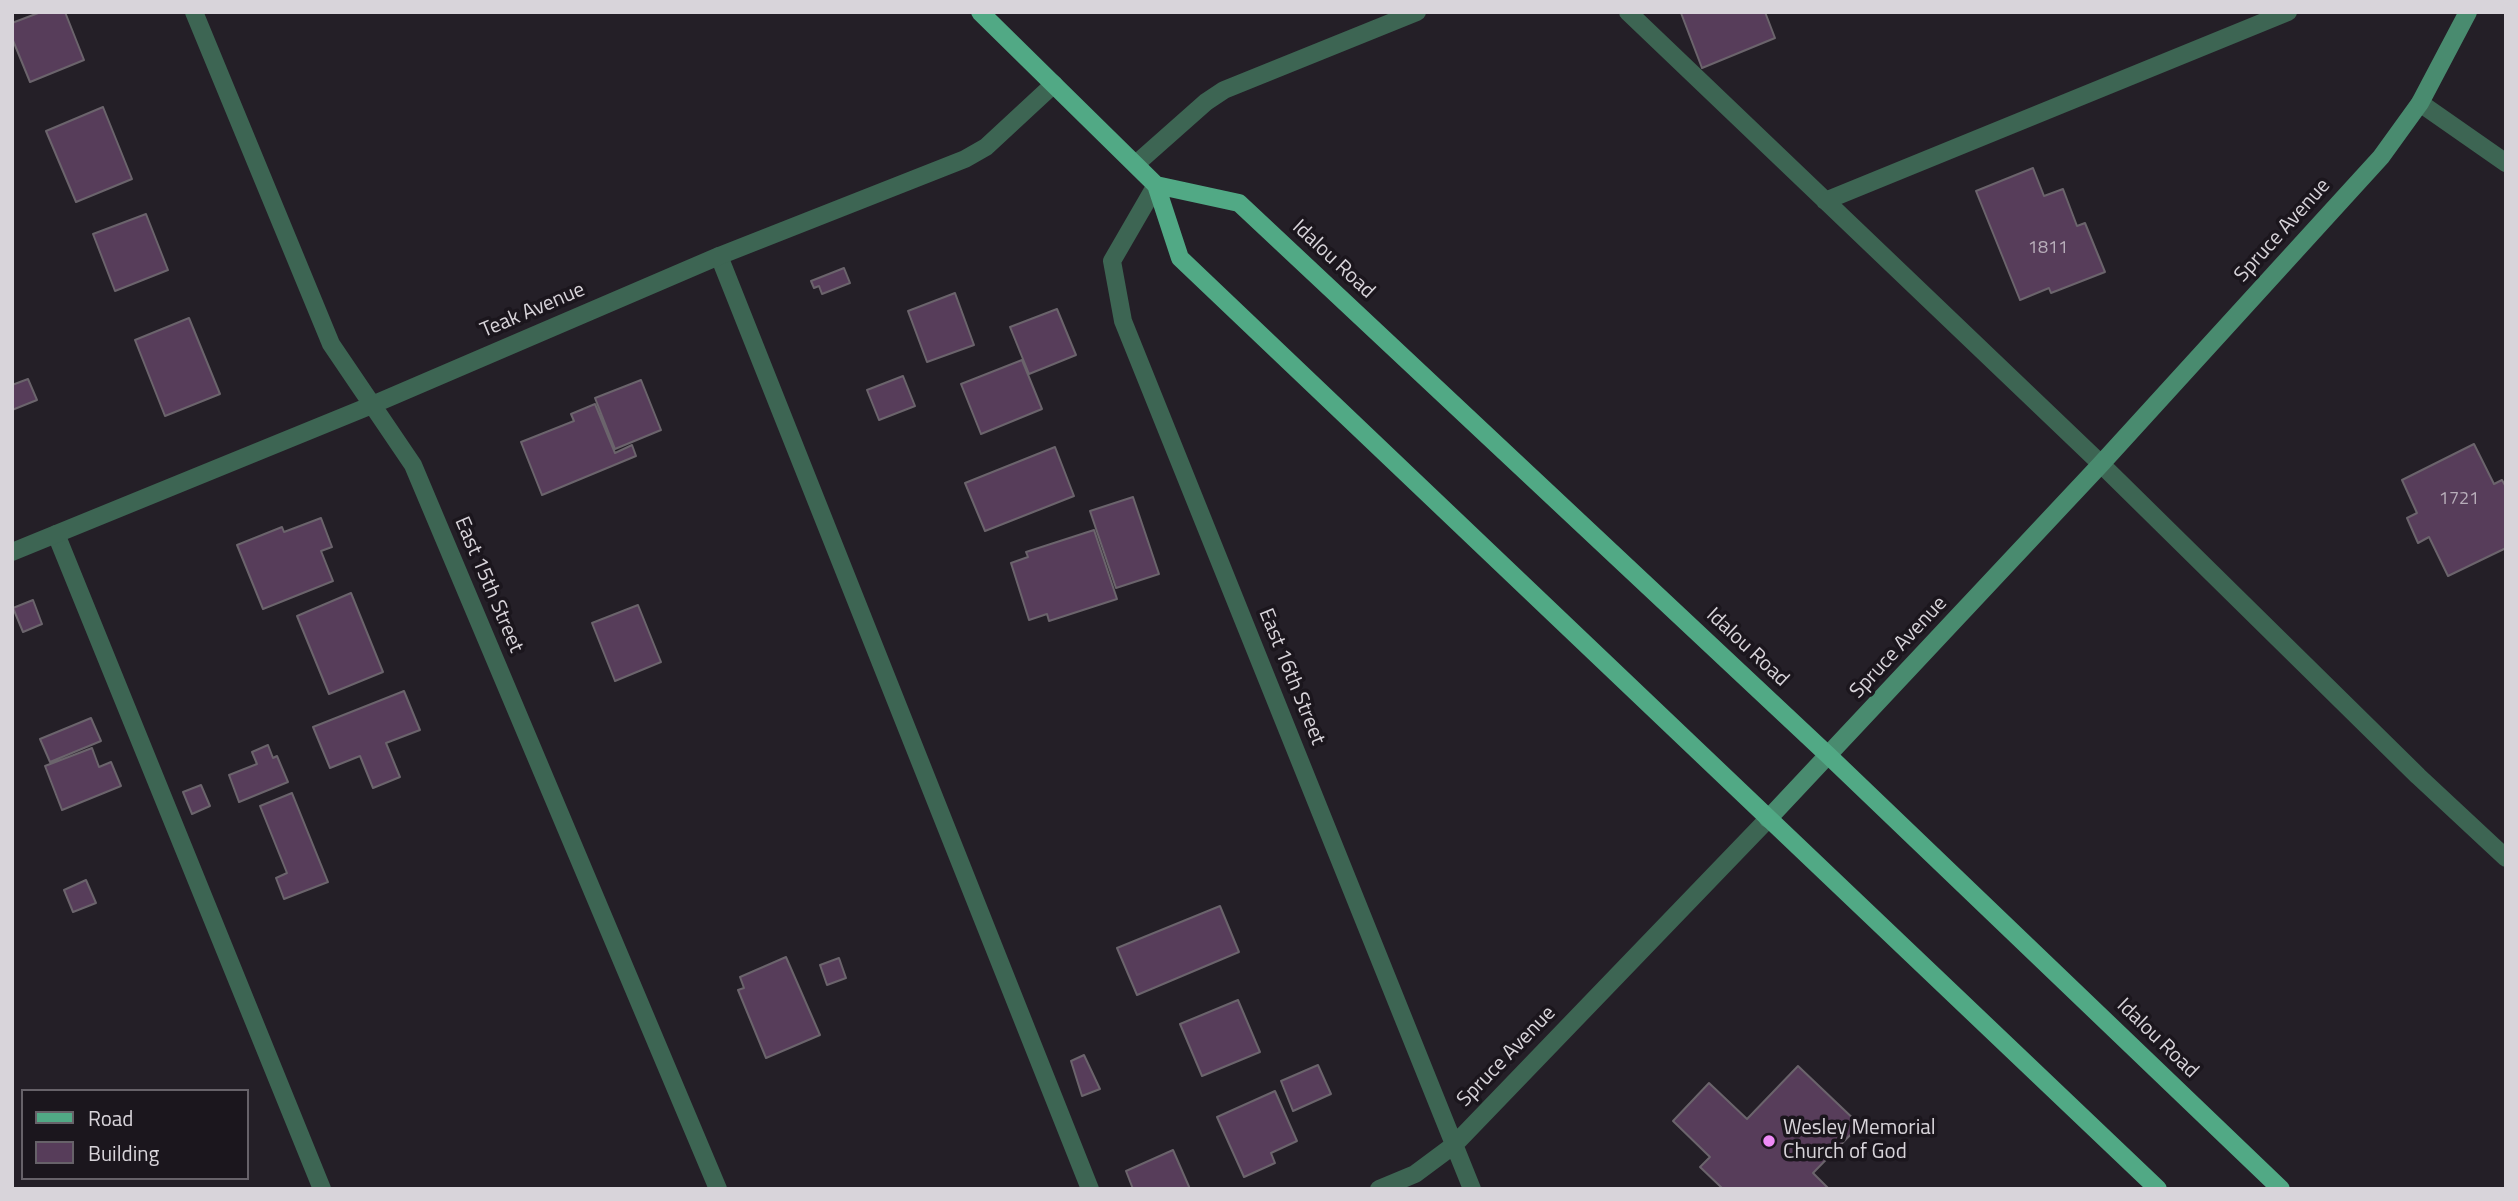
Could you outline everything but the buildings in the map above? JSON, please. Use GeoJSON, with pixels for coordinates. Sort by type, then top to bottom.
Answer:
{"type":"FeatureCollection","features":[{"type":"Feature","properties":{"kind":"main road"},"geometry":{"type":"LineString","coordinates":[[980,12],[1156,185],[1180,258],[2158,1189]]}},
{"type":"Feature","properties":{"kind":"main road","name":"Spruce Avenue"},"geometry":{"type":"LineString","coordinates":[[1768,819],[2101,464],[2381,157],[2420,103],[2468,12]]}},
{"type":"Feature","properties":{"kind":"main road","name":"Idalou Road"},"geometry":{"type":"LineString","coordinates":[[1156,185],[1239,203],[1829,756],[2281,1189]]}},
{"type":"Feature","properties":{"kind":"street","name":"East 15th Street"},"geometry":{"type":"LineString","coordinates":[[194,12],[331,344],[413,465],[718,1189]]}},
{"type":"Feature","properties":{"kind":"street"},"geometry":{"type":"LineString","coordinates":[[1136,164],[1206,102],[1224,90],[1417,12]]}},
{"type":"Feature","properties":{"kind":"street"},"geometry":{"type":"LineString","coordinates":[[1628,12],[2101,464],[2418,776],[2506,858]]}},
{"type":"Feature","properties":{"kind":"street"},"geometry":{"type":"LineString","coordinates":[[1825,201],[2288,12]]}},
{"type":"Feature","properties":{"kind":"street","name":"Teak Avenue"},"geometry":{"type":"LineString","coordinates":[[12,552],[372,405],[719,256],[965,159],[986,147],[1054,84]]}},
{"type":"Feature","properties":{"kind":"street"},"geometry":{"type":"LineString","coordinates":[[2420,103],[2506,163]]}},
{"type":"Feature","properties":{"kind":"street","name":"East 16th Street"},"geometry":{"type":"LineString","coordinates":[[1156,185],[1112,261],[1123,321],[1472,1189]]}},
{"type":"Feature","properties":{"kind":"street"},"geometry":{"type":"LineString","coordinates":[[719,256],[1090,1189]]}},
{"type":"Feature","properties":{"kind":"street"},"geometry":{"type":"LineString","coordinates":[[56,534],[323,1189]]}},
{"type":"Feature","properties":{"kind":"street","name":"Spruce Avenue"},"geometry":{"type":"LineString","coordinates":[[1379,1189],[1415,1174],[1454,1145],[1768,819]]}},
{"type":"Feature","properties":{"kind":"place","name":"Wesley Memorial Church of God"},"geometry":{"type":"Point","coordinates":[1769,1141]}}]}
